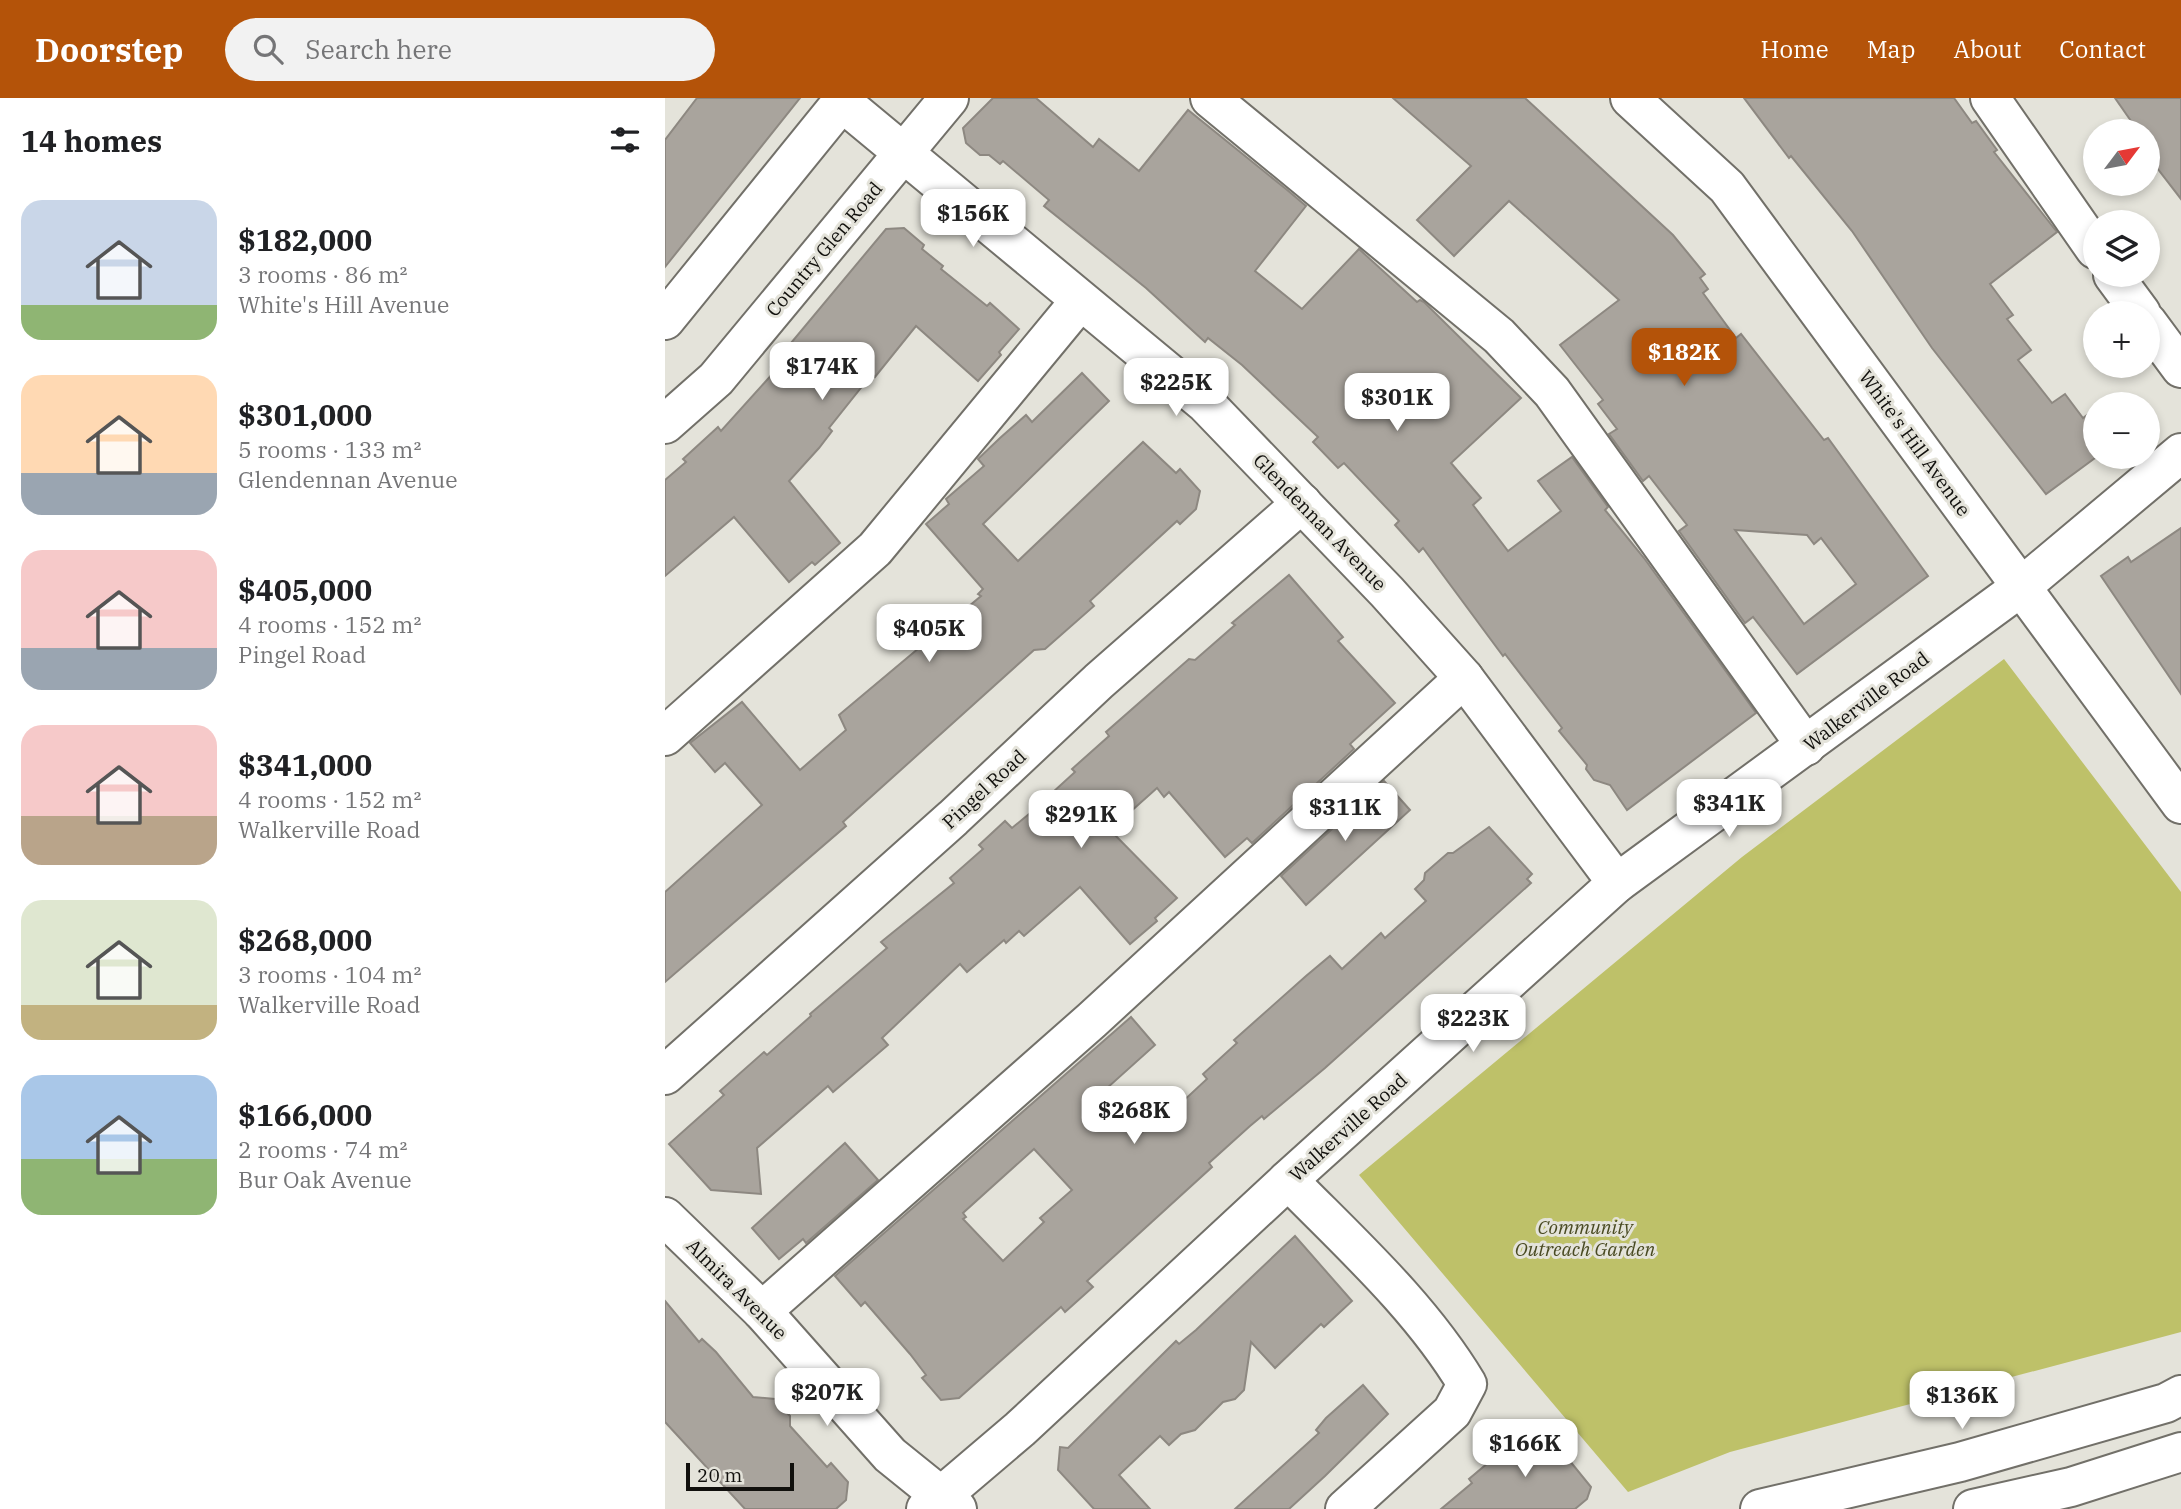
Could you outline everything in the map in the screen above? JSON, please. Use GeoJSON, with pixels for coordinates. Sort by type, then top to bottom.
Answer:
{"type":"FeatureCollection","features":[{"type":"Feature","properties":{"kind":"street","name":"Country Glen Road"},"geometry":{"type":"LineString","coordinates":[[665,424],[716,379],[949,98]]}},
{"type":"Feature","properties":{"kind":"street"},"geometry":{"type":"LineString","coordinates":[[1210,98],[1499,336],[1552,392],[1806,746]]}},
{"type":"Feature","properties":{"kind":"street","name":"White's Hill Avenue"},"geometry":{"type":"LineString","coordinates":[[1630,98],[1727,187],[2181,804]]}},
{"type":"Feature","properties":{"kind":"street"},"geometry":{"type":"LineString","coordinates":[[1990,98],[2083,232]]}},
{"type":"Feature","properties":{"kind":"street","name":"Glendennan Avenue"},"geometry":{"type":"LineString","coordinates":[[843,100],[1205,403],[1464,678],[1617,883]]}},
{"type":"Feature","properties":{"kind":"street"},"geometry":{"type":"LineString","coordinates":[[665,320],[843,100]]}},
{"type":"Feature","properties":{"kind":"street"},"geometry":{"type":"LineString","coordinates":[[665,736],[875,549],[1080,301]]}},
{"type":"Feature","properties":{"kind":"street"},"geometry":{"type":"LineString","coordinates":[[2160,339],[2181,368]]}},
{"type":"Feature","properties":{"kind":"street","name":"Walkerville Road"},"geometry":{"type":"LineString","coordinates":[[941,1505],[1288,1181],[1617,883],[2021,587],[2181,453]]}},
{"type":"Feature","properties":{"kind":"street","name":"Pingel Road"},"geometry":{"type":"LineString","coordinates":[[665,1075],[953,818],[1099,681],[1302,503]]}},
{"type":"Feature","properties":{"kind":"street"},"geometry":{"type":"LineString","coordinates":[[762,1311],[1102,1010],[1464,678]]}},
{"type":"Feature","properties":{"kind":"street"},"geometry":{"type":"LineString","coordinates":[[1288,1181],[1423,1321],[1445,1346],[1467,1384],[1452,1412],[1345,1509]]}},
{"type":"Feature","properties":{"kind":"street","name":"Almira Avenue"},"geometry":{"type":"LineString","coordinates":[[665,1217],[762,1311],[890,1455],[941,1505]]}},
{"type":"Feature","properties":{"kind":"street"},"geometry":{"type":"LineString","coordinates":[[1760,1509],[1960,1462],[2166,1403],[2181,1395]]}},
{"type":"Feature","properties":{"kind":"street"},"geometry":{"type":"LineString","coordinates":[[1973,1509],[2071,1487],[2181,1452]]}},
{"type":"Feature","properties":{"kind":"green space","name":"Community Outreach Garden"},"geometry":{"type":"Polygon","coordinates":[[[2004,659],[2181,892],[2181,1332],[1730,1452],[1628,1492],[1359,1175],[1742,857],[2004,659]]]}},
{"type":"Feature","properties":{"kind":"building"},"geometry":{"type":"Polygon","coordinates":[[[697,98],[800,98],[665,267],[665,140],[697,98]]]}},
{"type":"Feature","properties":{"kind":"building"},"geometry":{"type":"Polygon","coordinates":[[[993,98],[1036,98],[1093,147],[1099,139],[1139,171],[1188,110],[1306,206],[1255,271],[1302,309],[1359,249],[1417,302],[1424,302],[1521,398],[1451,463],[1481,498],[1473,505],[1508,551],[1561,511],[1538,481],[1572,457],[1608,507],[1605,510],[1644,558],[1756,713],[1627,810],[1610,785],[1594,780],[1586,769],[1587,765],[1559,731],[1562,728],[1505,654],[1503,656],[1423,548],[1419,552],[1395,525],[1399,521],[1344,463],[1338,468],[1313,442],[1318,437],[1242,365],[1208,338],[1205,342],[1146,288],[1044,206],[1049,200],[1003,161],[1000,164],[989,155],[980,155],[966,143],[963,128],[993,98]]]}},
{"type":"Feature","properties":{"kind":"building"},"geometry":{"type":"Polygon","coordinates":[[[1393,98],[1525,98],[1673,235],[1705,274],[1700,278],[1708,289],[1703,293],[1736,338],[1741,334],[1824,440],[1828,438],[1928,576],[1797,674],[1753,617],[1745,623],[1679,531],[1687,525],[1649,476],[1643,481],[1609,434],[1617,429],[1598,404],[1603,400],[1560,345],[1619,300],[1509,201],[1454,256],[1417,220],[1471,166],[1393,98]],[[1735,530],[1804,624],[1856,584],[1821,538],[1814,544],[1807,535],[1735,530]]]}},
{"type":"Feature","properties":{"kind":"building"},"geometry":{"type":"Polygon","coordinates":[[[1744,98],[1954,98],[1972,123],[1976,121],[1997,150],[1994,152],[2057,232],[1990,284],[2013,315],[2007,319],[2031,350],[2018,360],[2052,403],[2065,394],[2083,418],[2083,467],[2046,494],[1932,348],[1852,231],[1791,156],[1789,158],[1744,98]]]}},
{"type":"Feature","properties":{"kind":"building"},"geometry":{"type":"Polygon","coordinates":[[[2115,98],[2181,98],[2181,199],[2160,172],[2160,119],[2130,119],[2115,98]]]}},
{"type":"Feature","properties":{"kind":"building"},"geometry":{"type":"Polygon","coordinates":[[[904,228],[924,245],[922,249],[943,266],[941,269],[987,306],[990,303],[1019,329],[978,381],[916,326],[875,377],[872,374],[829,428],[832,431],[819,448],[789,481],[840,543],[815,565],[812,562],[789,582],[734,517],[665,576],[665,480],[686,462],[683,459],[718,427],[721,431],[775,371],[771,367],[886,229],[904,228]]]}},
{"type":"Feature","properties":{"kind":"building"},"geometry":{"type":"Polygon","coordinates":[[[1082,373],[1109,401],[983,524],[1018,561],[1143,442],[1176,473],[1180,469],[1200,491],[1196,509],[1180,524],[1177,521],[1090,601],[1094,606],[1045,649],[1034,650],[843,822],[846,826],[665,982],[665,892],[762,805],[725,763],[715,772],[690,743],[742,702],[800,770],[846,730],[839,715],[981,596],[978,594],[983,589],[926,524],[949,504],[946,499],[984,466],[978,459],[1026,415],[1032,422],[1082,373]]]}},
{"type":"Feature","properties":{"kind":"building"},"geometry":{"type":"Polygon","coordinates":[[[2181,528],[2181,694],[2101,576],[2128,557],[2131,562],[2181,528]]]}},
{"type":"Feature","properties":{"kind":"building"},"geometry":{"type":"Polygon","coordinates":[[[1289,575],[1343,637],[1338,641],[1395,703],[1350,744],[1354,749],[1252,843],[1247,838],[1225,857],[1169,792],[1164,797],[1157,788],[1110,830],[1177,898],[1155,918],[1157,921],[1130,944],[1080,887],[1024,936],[1019,931],[1006,943],[1004,940],[967,972],[960,964],[882,1038],[888,1045],[833,1092],[828,1086],[757,1148],[761,1194],[711,1190],[669,1144],[724,1095],[720,1091],[764,1052],[767,1055],[887,948],[881,942],[954,883],[950,878],[983,849],[979,845],[1005,821],[1012,828],[1029,814],[1075,772],[1072,769],[1109,736],[1106,732],[1189,659],[1195,660],[1235,625],[1232,623],[1289,575]]]}},
{"type":"Feature","properties":{"kind":"building"},"geometry":{"type":"Polygon","coordinates":[[[1384,781],[1410,810],[1306,905],[1281,876],[1384,781]]]}},
{"type":"Feature","properties":{"kind":"building"},"geometry":{"type":"Polygon","coordinates":[[[1489,827],[1532,874],[1527,879],[1531,883],[1325,1068],[1264,1119],[1262,1116],[1209,1163],[1212,1167],[1087,1281],[1093,1287],[1065,1312],[1061,1307],[959,1398],[941,1400],[922,1378],[926,1375],[910,1354],[865,1302],[861,1306],[835,1276],[1131,1017],[1155,1045],[1097,1097],[1135,1139],[1149,1126],[1152,1130],[1207,1079],[1203,1074],[1237,1043],[1234,1040],[1306,976],[1330,956],[1342,969],[1381,933],[1385,938],[1426,901],[1415,889],[1424,880],[1425,873],[1448,853],[1453,853],[1489,827]],[[1034,1149],[963,1213],[966,1217],[963,1219],[1003,1261],[1044,1222],[1040,1218],[1072,1190],[1034,1149]]]}},
{"type":"Feature","properties":{"kind":"building"},"geometry":{"type":"Polygon","coordinates":[[[845,1143],[878,1180],[806,1243],[803,1239],[779,1259],[752,1228],[845,1143]]]}},
{"type":"Feature","properties":{"kind":"building"},"geometry":{"type":"Polygon","coordinates":[[[1295,1236],[1352,1301],[1324,1327],[1321,1324],[1275,1368],[1251,1342],[1244,1390],[1235,1399],[1223,1402],[1195,1430],[1181,1434],[1169,1445],[1160,1436],[1119,1475],[1150,1509],[1094,1509],[1058,1470],[1060,1447],[1068,1448],[1176,1341],[1179,1344],[1196,1330],[1295,1236]]]}},
{"type":"Feature","properties":{"kind":"building"},"geometry":{"type":"Polygon","coordinates":[[[665,1301],[699,1342],[702,1339],[716,1352],[753,1397],[775,1399],[790,1416],[790,1426],[827,1467],[831,1463],[848,1482],[846,1500],[836,1509],[745,1509],[665,1422],[665,1301]]]}},
{"type":"Feature","properties":{"kind":"building"},"geometry":{"type":"Polygon","coordinates":[[[1363,1385],[1388,1414],[1325,1476],[1289,1509],[1235,1509],[1319,1433],[1316,1430],[1326,1418],[1363,1385]]]}},
{"type":"Feature","properties":{"kind":"building"},"geometry":{"type":"Polygon","coordinates":[[[1533,1425],[1547,1443],[1552,1439],[1591,1487],[1587,1499],[1575,1509],[1441,1509],[1472,1483],[1469,1479],[1533,1425]]]}}]}
